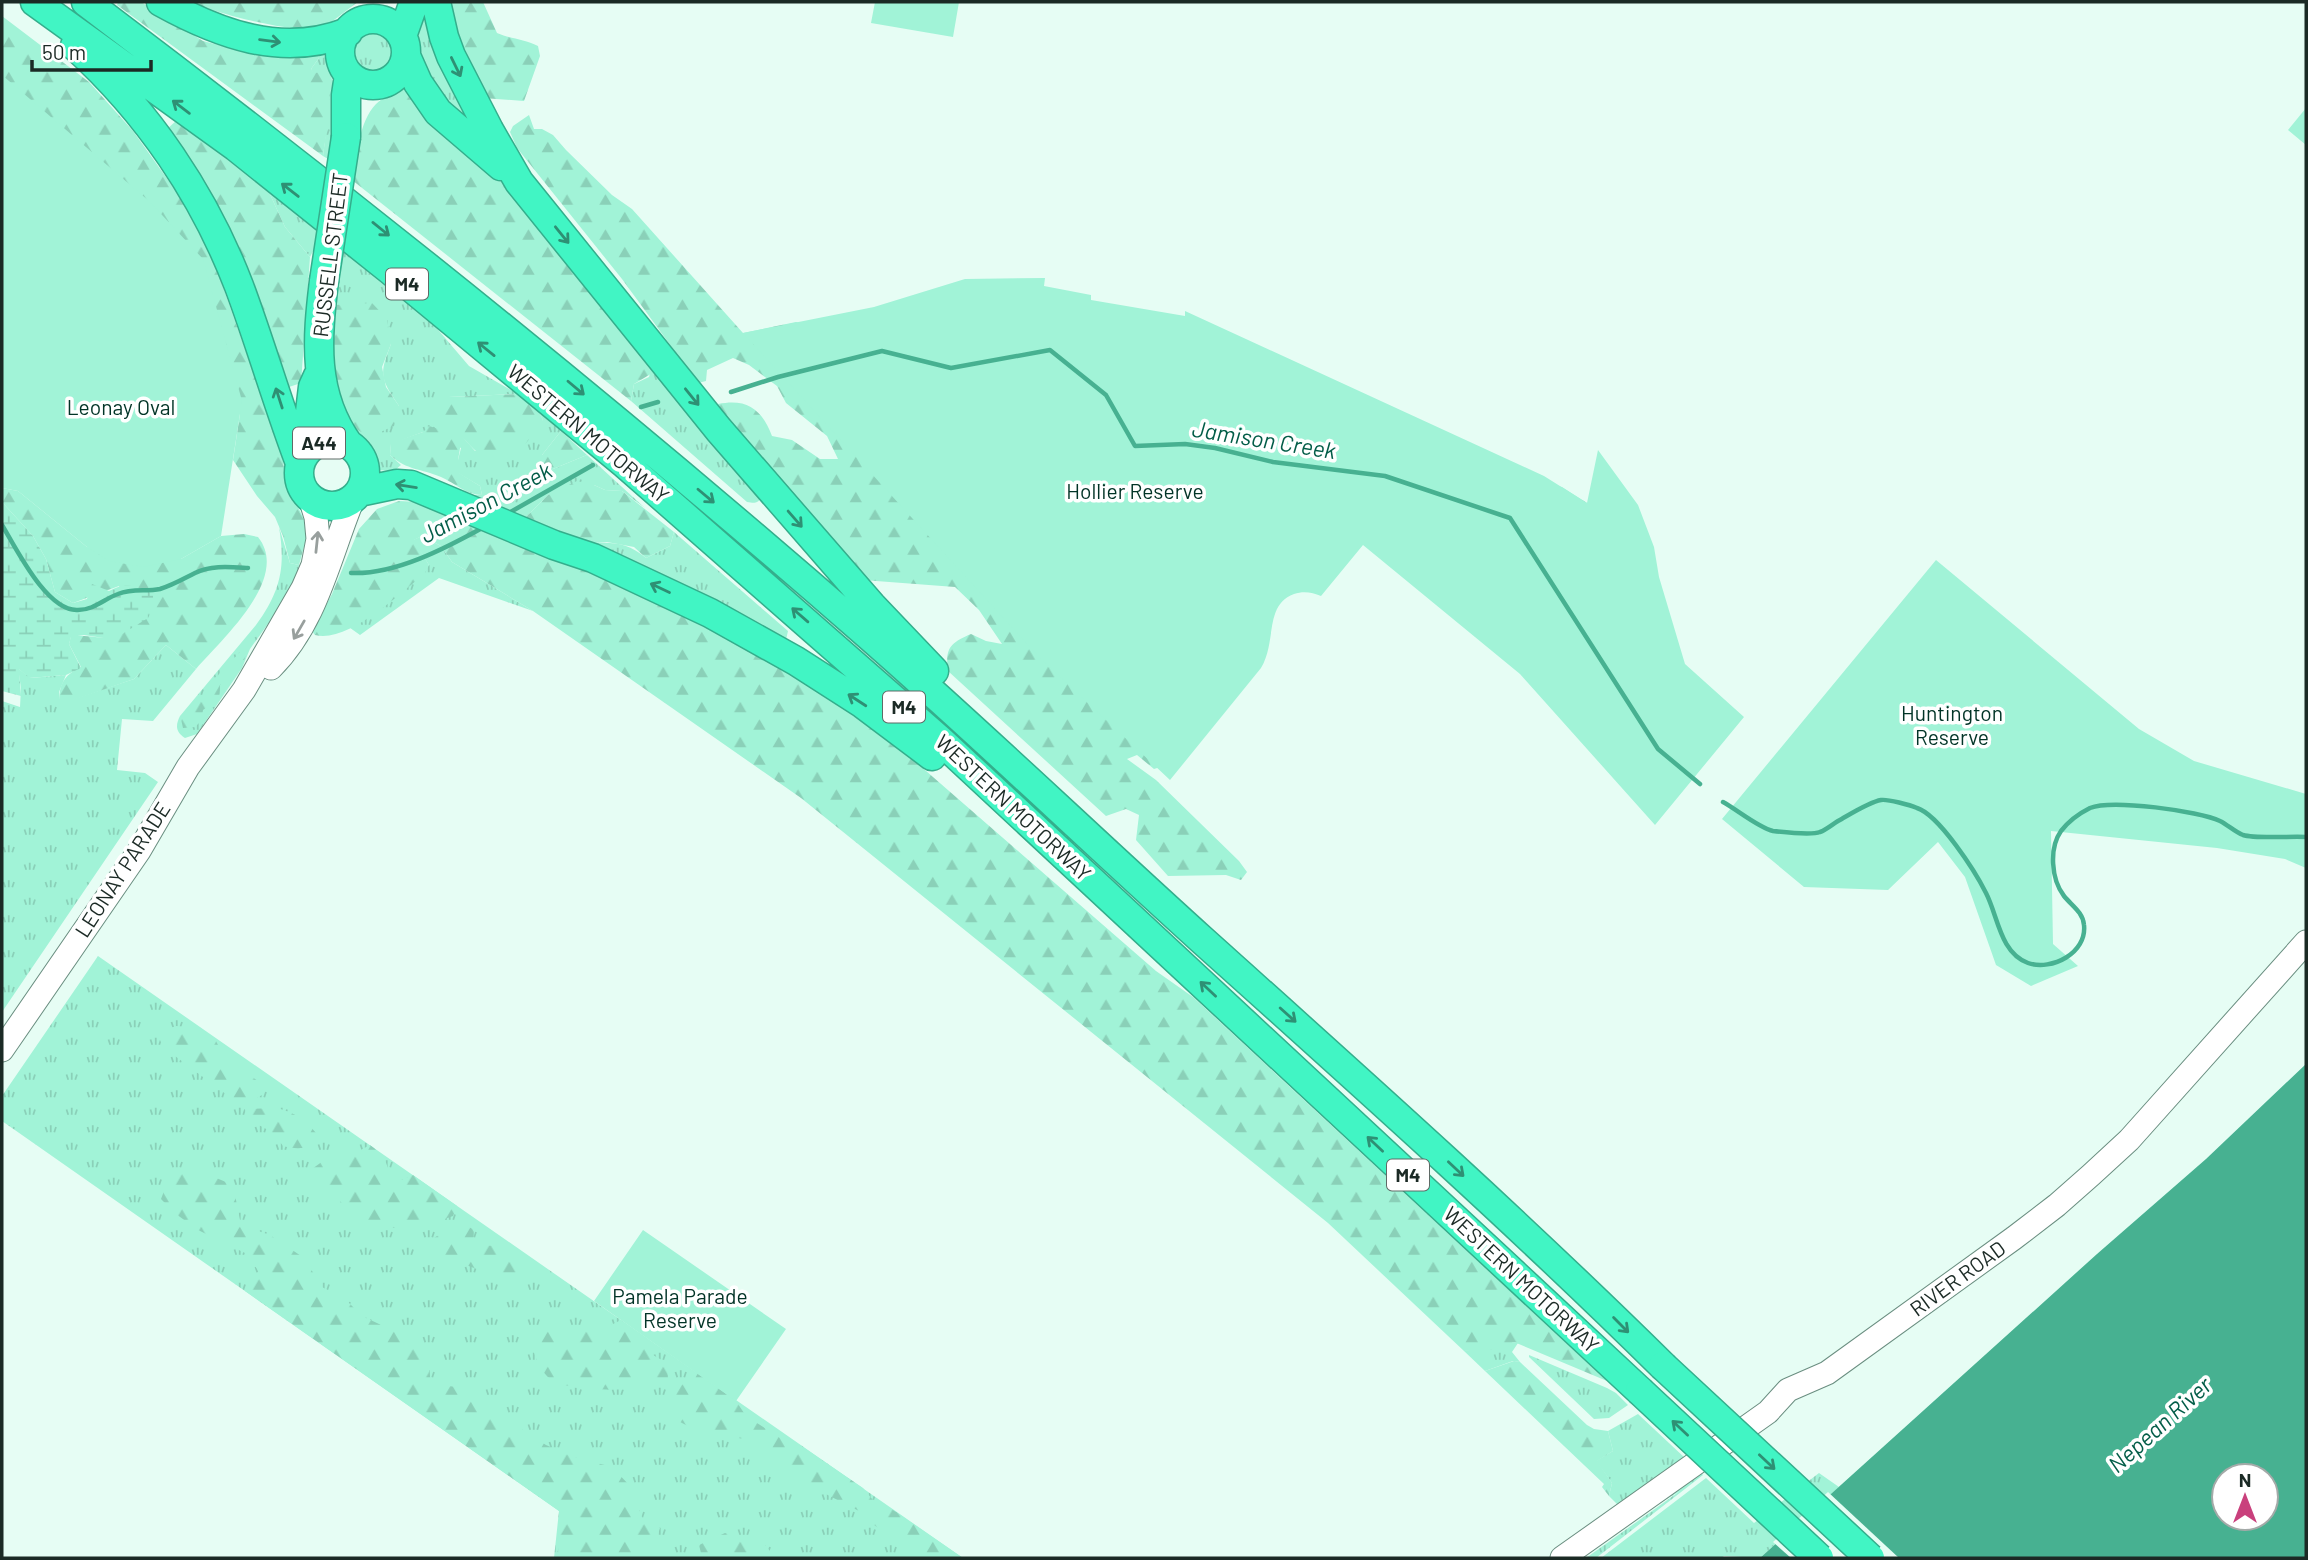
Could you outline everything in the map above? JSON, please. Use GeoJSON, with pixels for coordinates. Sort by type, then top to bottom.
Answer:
{"type":"FeatureCollection","features":[{"type":"Feature","properties":{"kind":"highway"},"geometry":{"type":"LineString","coordinates":[[22,2],[78,47],[124,97],[152,130],[196,194],[239,286],[303,458]]}},
{"type":"Feature","properties":{"kind":"highway","name":"WESTERN MOTORWAY"},"geometry":{"type":"LineString","coordinates":[[35,2],[236,147],[390,270],[625,464],[878,684],[1819,1558]]}},
{"type":"Feature","properties":{"kind":"highway","name":"WESTERN MOTORWAY"},"geometry":{"type":"LineString","coordinates":[[86,2],[377,225],[654,452],[874,640],[1403,1120],[1870,1558]]}},
{"type":"Feature","properties":{"kind":"highway"},"geometry":{"type":"LineString","coordinates":[[161,2],[208,26],[262,41],[314,43],[368,20],[381,21],[393,26],[404,46]]}},
{"type":"Feature","properties":{"kind":"highway"},"geometry":{"type":"LineString","coordinates":[[362,80],[343,65],[340,54],[342,42],[377,2]]}},
{"type":"Feature","properties":{"kind":"highway","name":"A44"},"geometry":{"type":"LineString","coordinates":[[362,80],[389,81],[400,71],[414,2]]}},
{"type":"Feature","properties":{"kind":"highway","name":"M4"},"geometry":{"type":"LineString","coordinates":[[436,2],[443,37],[451,56],[519,182],[719,430],[844,575],[916,653],[1143,869],[1200,938]]}},
{"type":"Feature","properties":{"kind":"highway","name":"M4"},"geometry":{"type":"LineString","coordinates":[[404,46],[418,83],[438,111],[519,182]]}},
{"type":"Feature","properties":{"kind":"highway","name":"RUSSELL STREET"},"geometry":{"type":"LineString","coordinates":[[349,445],[332,415],[319,373],[320,327],[324,281],[346,136],[361,106],[362,80]]}},
{"type":"Feature","properties":{"kind":"highway","name":"RUSSELL STREET"},"geometry":{"type":"LineString","coordinates":[[303,458],[313,387],[319,373]]}},
{"type":"Feature","properties":{"kind":"highway","name":"A44"},"geometry":{"type":"LineString","coordinates":[[310,498],[299,482],[303,458],[321,442],[330,440],[349,445],[363,461],[364,482],[356,496]]}},
{"type":"Feature","properties":{"kind":"highway"},"geometry":{"type":"LineString","coordinates":[[310,498],[326,506],[345,504],[356,496],[397,484],[411,485],[554,545],[593,558],[710,613],[796,661],[863,704],[918,744],[1122,927],[1175,959]]}},
{"type":"Feature","properties":{"kind":"street","name":"LEONAY PARADE"},"geometry":{"type":"LineString","coordinates":[[244,690],[273,666],[294,638],[321,590],[356,496]]}},
{"type":"Feature","properties":{"kind":"street","name":"LEONAY PARADE"},"geometry":{"type":"LineString","coordinates":[[2,1050],[139,851],[188,767],[244,690],[303,588],[313,565],[318,529],[310,498]]}},
{"type":"Feature","properties":{"kind":"street","name":"RIVER ROAD"},"geometry":{"type":"LineString","coordinates":[[1562,1558],[1768,1412],[1788,1390],[1826,1373],[2057,1206],[2129,1140],[2306,942]]}},
{"type":"Feature","properties":{"kind":"green space"},"geometry":{"type":"Polygon","coordinates":[[[118,2],[141,2],[203,41],[230,48],[244,51],[318,50],[319,58],[311,69],[314,73],[322,72],[330,102],[323,156],[117,5],[118,2]]]}},
{"type":"Feature","properties":{"kind":"green space"},"geometry":{"type":"Polygon","coordinates":[[[192,2],[358,2],[327,25],[311,29],[257,22],[192,2]]]}},
{"type":"Feature","properties":{"kind":"green space"},"geometry":{"type":"Polygon","coordinates":[[[421,2],[492,145],[444,102],[422,62],[418,47],[415,48],[413,39],[421,2]]]}},
{"type":"Feature","properties":{"kind":"green space"},"geometry":{"type":"Polygon","coordinates":[[[450,2],[483,2],[497,33],[538,46],[540,56],[524,101],[483,98],[457,35],[450,2]]]}},
{"type":"Feature","properties":{"kind":"green space"},"geometry":{"type":"Polygon","coordinates":[[[875,2],[959,2],[953,37],[871,23],[875,2]]]}},
{"type":"Feature","properties":{"kind":"green space"},"geometry":{"type":"Polygon","coordinates":[[[2,16],[89,82],[133,131],[186,205],[210,250],[281,451],[288,488],[304,519],[307,536],[299,565],[290,563],[275,517],[233,460],[240,414],[2,76],[2,16]]]}},
{"type":"Feature","properties":{"kind":"green space"},"geometry":{"type":"Polygon","coordinates":[[[374,33],[387,39],[393,52],[387,65],[374,71],[361,65],[355,52],[361,39],[374,33]]]}},
{"type":"Feature","properties":{"kind":"green space"},"geometry":{"type":"Polygon","coordinates":[[[318,50],[322,50],[328,65],[334,92],[334,117],[328,159],[323,156],[329,107],[311,69],[319,58],[318,50]]]}},
{"type":"Feature","properties":{"kind":"green space","name":"Leonay Oval"},"geometry":{"type":"Polygon","coordinates":[[[2,75],[149,201],[203,259],[242,401],[221,536],[181,559],[143,567],[109,561],[87,547],[18,491],[2,488],[2,75]]]}},
{"type":"Feature","properties":{"kind":"green space"},"geometry":{"type":"Polygon","coordinates":[[[406,88],[490,163],[654,372],[634,384],[631,401],[352,180],[359,140],[370,111],[383,99],[406,88]]]}},
{"type":"Feature","properties":{"kind":"green space"},"geometry":{"type":"Polygon","coordinates":[[[2306,108],[2306,145],[2288,130],[2306,108]]]}},
{"type":"Feature","properties":{"kind":"green space"},"geometry":{"type":"Polygon","coordinates":[[[529,115],[534,129],[542,129],[553,135],[612,195],[632,209],[743,333],[796,322],[1562,487],[1587,503],[1627,514],[1305,494],[1170,764],[1154,769],[1137,755],[1127,759],[1156,780],[1247,872],[1241,880],[1226,875],[1168,876],[1136,840],[1139,815],[1126,809],[1106,816],[948,671],[948,652],[964,637],[971,634],[1002,644],[979,610],[955,587],[863,580],[718,404],[746,405],[764,419],[772,436],[792,440],[820,459],[838,459],[827,436],[786,403],[777,386],[749,365],[733,358],[707,370],[706,381],[698,383],[622,279],[517,148],[510,132],[513,126],[529,115]]]}},
{"type":"Feature","properties":{"kind":"green space"},"geometry":{"type":"Polygon","coordinates":[[[177,120],[269,192],[285,227],[310,257],[301,383],[286,388],[166,130],[177,120]]]}},
{"type":"Feature","properties":{"kind":"green space"},"geometry":{"type":"Polygon","coordinates":[[[269,192],[317,230],[310,257],[285,227],[269,192]]]}},
{"type":"Feature","properties":{"kind":"green space"},"geometry":{"type":"Polygon","coordinates":[[[340,247],[434,325],[469,366],[518,394],[449,397],[462,436],[475,451],[543,420],[539,412],[561,431],[542,455],[548,471],[587,455],[645,508],[622,491],[605,490],[594,485],[548,495],[524,519],[473,495],[482,495],[480,486],[458,473],[461,448],[423,432],[391,444],[390,455],[401,465],[394,471],[375,470],[370,455],[341,421],[399,406],[383,376],[391,344],[334,305],[340,247]]]}},
{"type":"Feature","properties":{"kind":"green space","name":"Hollier Reserve"},"geometry":{"type":"Polygon","coordinates":[[[1045,278],[1044,286],[1091,295],[1091,300],[1185,316],[1185,311],[1544,476],[1587,503],[1598,450],[1638,505],[1654,547],[1659,577],[1685,664],[1744,717],[1655,825],[1520,674],[1363,545],[1321,596],[1308,592],[1297,593],[1285,599],[1278,607],[1266,658],[1261,668],[1170,780],[1039,657],[743,333],[874,307],[965,279],[1045,278]]]}},
{"type":"Feature","properties":{"kind":"green space"},"geometry":{"type":"Polygon","coordinates":[[[372,303],[387,319],[391,344],[382,367],[386,387],[399,406],[394,426],[369,437],[350,425],[339,411],[338,384],[331,372],[334,305],[372,303]]]}},
{"type":"Feature","properties":{"kind":"green space"},"geometry":{"type":"Polygon","coordinates":[[[653,361],[761,498],[758,501],[747,502],[631,401],[634,384],[649,377],[653,361]]]}},
{"type":"Feature","properties":{"kind":"green space"},"geometry":{"type":"Polygon","coordinates":[[[518,394],[539,412],[543,420],[531,438],[516,452],[499,458],[489,457],[476,451],[462,437],[459,473],[480,486],[482,495],[471,493],[441,477],[409,467],[390,455],[391,443],[423,432],[429,426],[461,436],[440,414],[449,397],[518,394]]]}},
{"type":"Feature","properties":{"kind":"green space"},"geometry":{"type":"Polygon","coordinates":[[[561,431],[587,455],[548,471],[541,462],[542,455],[561,431]]]}},
{"type":"Feature","properties":{"kind":"green space"},"geometry":{"type":"Polygon","coordinates":[[[577,481],[605,490],[622,491],[674,532],[670,546],[646,558],[634,547],[607,542],[581,544],[524,519],[548,495],[577,481]]]}},
{"type":"Feature","properties":{"kind":"green space"},"geometry":{"type":"Polygon","coordinates":[[[2,488],[18,491],[87,547],[181,559],[221,536],[244,534],[258,537],[266,553],[266,571],[260,589],[236,625],[196,669],[166,645],[134,679],[59,705],[63,682],[81,667],[69,644],[71,636],[107,637],[121,634],[128,629],[119,586],[73,603],[55,592],[46,559],[33,536],[2,502],[2,488]]]}},
{"type":"Feature","properties":{"kind":"green space"},"geometry":{"type":"Polygon","coordinates":[[[399,501],[419,502],[616,580],[722,631],[813,685],[887,737],[1156,971],[1193,997],[1607,1381],[1514,1342],[1497,1349],[1464,1351],[1328,1223],[801,798],[533,611],[452,562],[441,546],[422,536],[414,540],[429,565],[425,573],[358,625],[328,636],[315,635],[312,631],[332,594],[359,529],[377,509],[399,501]]]}},
{"type":"Feature","properties":{"kind":"green space"},"geometry":{"type":"Polygon","coordinates":[[[2,502],[33,536],[46,559],[55,592],[73,603],[87,599],[92,584],[109,591],[121,586],[131,586],[153,594],[153,608],[148,618],[119,636],[110,639],[84,635],[71,637],[69,644],[81,668],[66,675],[29,678],[19,669],[21,696],[2,691],[2,502]]]}},
{"type":"Feature","properties":{"kind":"green space"},"geometry":{"type":"Polygon","coordinates":[[[279,527],[290,563],[299,565],[295,581],[250,649],[242,668],[197,734],[185,738],[177,728],[180,716],[256,625],[271,602],[281,567],[279,527]]]}},
{"type":"Feature","properties":{"kind":"green space"},"geometry":{"type":"Polygon","coordinates":[[[674,532],[788,631],[786,640],[581,544],[623,545],[646,558],[670,546],[674,532]]]}},
{"type":"Feature","properties":{"kind":"green space"},"geometry":{"type":"Polygon","coordinates":[[[422,536],[441,546],[452,562],[533,611],[439,578],[360,635],[346,625],[429,565],[413,540],[422,536]]]}},
{"type":"Feature","properties":{"kind":"green space","name":"Huntington Reserve"},"geometry":{"type":"Polygon","coordinates":[[[1936,560],[2139,729],[2194,761],[2306,794],[2306,868],[2285,859],[2217,848],[2051,831],[2053,944],[2078,966],[2031,986],[1996,965],[1965,877],[1938,842],[1888,890],[1804,887],[1722,819],[1936,560]]]}},
{"type":"Feature","properties":{"kind":"green space"},"geometry":{"type":"Polygon","coordinates":[[[166,645],[196,669],[153,721],[122,719],[117,770],[145,773],[158,782],[2,1012],[2,701],[20,707],[18,668],[30,678],[66,675],[59,692],[59,704],[134,679],[166,645]]]}},
{"type":"Feature","properties":{"kind":"green space"},"geometry":{"type":"Polygon","coordinates":[[[243,649],[248,653],[229,679],[220,685],[217,701],[203,710],[201,721],[195,727],[183,728],[181,719],[200,701],[219,674],[243,649]]]}},
{"type":"Feature","properties":{"kind":"green space"},"geometry":{"type":"Polygon","coordinates":[[[98,956],[963,1558],[554,1558],[559,1511],[2,1121],[2,1096],[98,956]]]}},
{"type":"Feature","properties":{"kind":"green space"},"geometry":{"type":"Polygon","coordinates":[[[176,1026],[191,1027],[216,1041],[229,1060],[262,1084],[262,1095],[255,1099],[231,1098],[163,1047],[157,1033],[176,1026]]]}},
{"type":"Feature","properties":{"kind":"green space"},"geometry":{"type":"Polygon","coordinates":[[[277,1108],[302,1120],[322,1140],[303,1148],[283,1146],[268,1130],[247,1122],[245,1109],[277,1108]]]}},
{"type":"Feature","properties":{"kind":"green space"},"geometry":{"type":"Polygon","coordinates":[[[370,1145],[384,1159],[389,1178],[401,1180],[413,1175],[457,1206],[453,1216],[426,1226],[374,1229],[359,1219],[351,1207],[313,1185],[312,1169],[323,1161],[342,1160],[370,1145]]]}},
{"type":"Feature","properties":{"kind":"green space"},"geometry":{"type":"Polygon","coordinates":[[[173,1168],[189,1176],[202,1172],[233,1185],[241,1225],[270,1235],[304,1258],[322,1287],[346,1300],[362,1316],[413,1340],[428,1361],[431,1384],[457,1387],[546,1445],[571,1456],[612,1467],[631,1487],[643,1520],[660,1528],[652,1552],[638,1558],[558,1558],[559,1511],[245,1291],[261,1275],[247,1254],[198,1230],[161,1199],[173,1168]]]}},
{"type":"Feature","properties":{"kind":"green space"},"geometry":{"type":"Polygon","coordinates":[[[466,1225],[474,1230],[473,1245],[497,1246],[529,1264],[530,1274],[524,1282],[498,1277],[458,1262],[439,1265],[429,1258],[427,1243],[445,1232],[466,1225]]]}},
{"type":"Feature","properties":{"kind":"green space","name":"Pamela Parade Reserve"},"geometry":{"type":"Polygon","coordinates":[[[643,1230],[786,1329],[736,1401],[594,1301],[643,1230]]]}},
{"type":"Feature","properties":{"kind":"green space"},"geometry":{"type":"Polygon","coordinates":[[[621,1320],[648,1339],[653,1355],[667,1363],[668,1379],[654,1381],[639,1378],[639,1390],[607,1390],[561,1384],[544,1372],[529,1338],[535,1326],[560,1325],[574,1332],[603,1329],[621,1320]]]}},
{"type":"Feature","properties":{"kind":"green space"},"geometry":{"type":"Polygon","coordinates":[[[1518,1343],[1512,1352],[1520,1362],[1513,1361],[1485,1371],[1464,1351],[1518,1343]]]}},
{"type":"Feature","properties":{"kind":"green space"},"geometry":{"type":"Polygon","coordinates":[[[1529,1355],[1607,1388],[1628,1405],[1609,1418],[1594,1419],[1529,1355]]]}},
{"type":"Feature","properties":{"kind":"green space"},"geometry":{"type":"Polygon","coordinates":[[[1514,1361],[1520,1362],[1587,1425],[1608,1431],[1613,1451],[1597,1461],[1612,1483],[1609,1496],[1602,1487],[1604,1484],[1485,1371],[1514,1361]]]}},
{"type":"Feature","properties":{"kind":"green space"},"geometry":{"type":"Polygon","coordinates":[[[697,1373],[736,1401],[746,1416],[785,1441],[800,1445],[863,1488],[877,1505],[890,1508],[963,1558],[932,1558],[913,1551],[874,1525],[859,1511],[818,1490],[792,1483],[754,1440],[704,1434],[678,1421],[670,1407],[679,1387],[697,1373]]]}},
{"type":"Feature","properties":{"kind":"green space"},"geometry":{"type":"Polygon","coordinates":[[[1638,1414],[1685,1458],[1618,1505],[1609,1496],[1612,1483],[1596,1461],[1613,1451],[1608,1431],[1638,1414]]]}},
{"type":"Feature","properties":{"kind":"green space"},"geometry":{"type":"Polygon","coordinates":[[[1701,1473],[1703,1475],[1596,1558],[1586,1558],[1680,1491],[1648,1510],[1701,1473]]]}},
{"type":"Feature","properties":{"kind":"green space"},"geometry":{"type":"Polygon","coordinates":[[[1819,1473],[1839,1487],[1760,1558],[1601,1558],[1706,1478],[1754,1523],[1819,1473]]]}},
{"type":"Feature","properties":{"kind":"green space"},"geometry":{"type":"Polygon","coordinates":[[[725,1533],[763,1542],[773,1555],[781,1558],[702,1557],[699,1545],[725,1533]]]}},
{"type":"Feature","properties":{"kind":"water","name":"Nepean River"},"geometry":{"type":"Polygon","coordinates":[[[2306,1064],[2306,1558],[1760,1558],[2206,1159],[2306,1064]]]}},
{"type":"Feature","properties":{"kind":"pier"},"geometry":{"type":"Polygon","coordinates":[[[1828,1492],[1899,1558],[1791,1558],[1773,1542],[1828,1492]]]}},
{"type":"Feature","properties":{"kind":"waterway","name":"Jamison Creek"},"geometry":{"type":"LineString","coordinates":[[731,392],[778,377],[882,351],[951,368],[1050,350],[1106,395],[1135,446],[1185,444],[1273,462],[1385,476],[1510,518],[1658,749],[1700,784]]}},
{"type":"Feature","properties":{"kind":"waterway","name":"Jamison Creek"},"geometry":{"type":"LineString","coordinates":[[641,407],[658,402]]}},
{"type":"Feature","properties":{"kind":"waterway","name":"Jamison Creek"},"geometry":{"type":"LineString","coordinates":[[507,514],[593,465]]}},
{"type":"Feature","properties":{"kind":"waterway","name":"Jamison Creek"},"geometry":{"type":"LineString","coordinates":[[2,525],[24,563],[44,590],[66,608],[89,608],[124,592],[160,589],[208,569],[248,568]]}},
{"type":"Feature","properties":{"kind":"waterway","name":"Jamison Creek"},"geometry":{"type":"LineString","coordinates":[[351,573],[385,570],[420,559],[484,527]]}},
{"type":"Feature","properties":{"kind":"waterway","name":"Jamison Creek"},"geometry":{"type":"LineString","coordinates":[[1723,802],[1767,829],[1804,833],[1822,831],[1859,809],[1881,800],[1917,808],[1946,832],[1974,871],[2011,951],[2028,963],[2037,965],[2066,958],[2080,944],[2084,925],[2081,916],[2064,896],[2056,881],[2053,855],[2061,831],[2074,818],[2090,808],[2117,805],[2155,807],[2209,817],[2249,836],[2306,837]]}}]}
